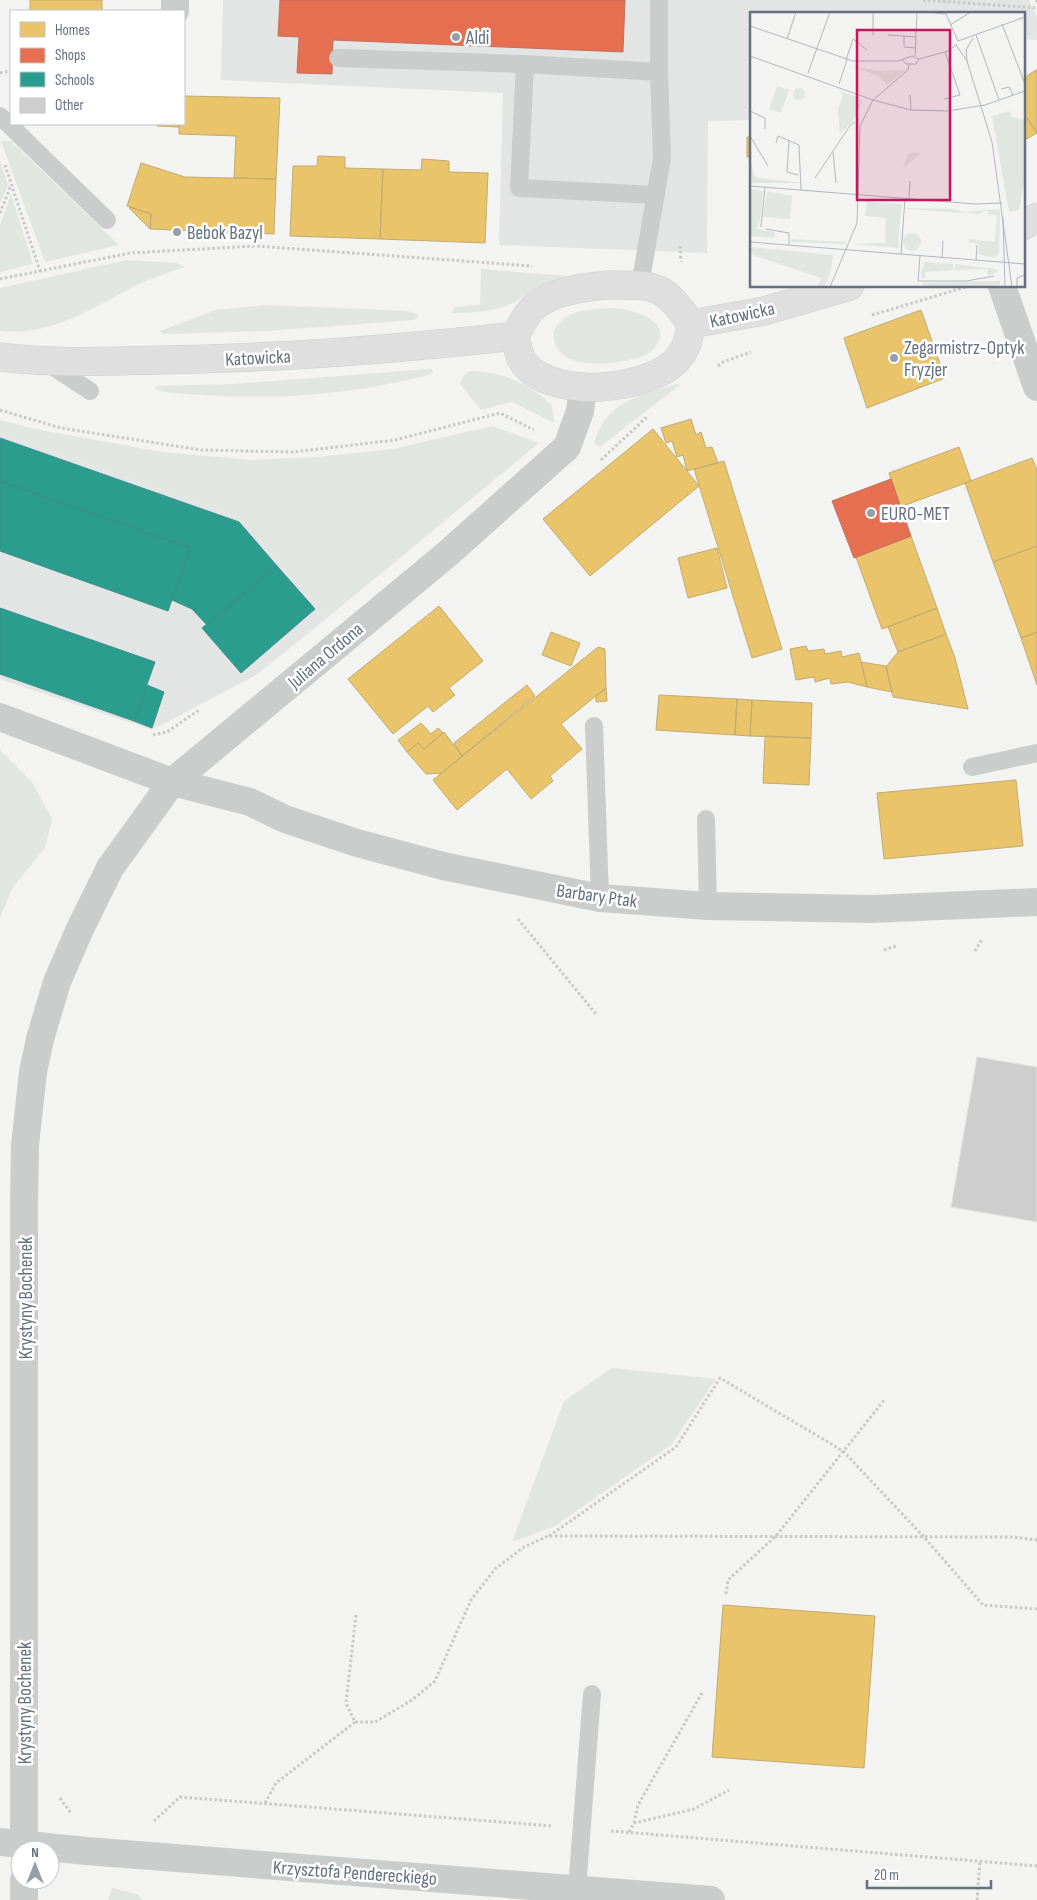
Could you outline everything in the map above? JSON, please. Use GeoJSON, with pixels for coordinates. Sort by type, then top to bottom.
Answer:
{"type":"FeatureCollection","features":[{"type":"Feature","properties":{"kind":"street"},"geometry":{"type":"LineString","coordinates":[[1024,225],[1037,217]]}},
{"type":"Feature","properties":{"kind":"street"},"geometry":{"type":"LineString","coordinates":[[1024,232],[1037,234]]}},
{"type":"Feature","properties":{"kind":"street","name":"Katowicka"},"geometry":{"type":"LineString","coordinates":[[640,285],[658,289],[672,298],[691,324],[688,343],[680,358],[657,375],[624,384],[583,387],[549,380],[533,371],[521,358],[515,336],[532,308],[543,301],[583,287],[640,285]]}},
{"type":"Feature","properties":{"kind":"street","name":"Katowicka"},"geometry":{"type":"LineString","coordinates":[[691,324],[764,311],[843,288]]}},
{"type":"Feature","properties":{"kind":"street"},"geometry":{"type":"LineString","coordinates":[[1003,288],[1037,387]]}},
{"type":"Feature","properties":{"kind":"street","name":"Katowicka"},"geometry":{"type":"LineString","coordinates":[[0,357],[43,360],[236,359],[379,350],[515,336]]}},
{"type":"Feature","properties":{"kind":"street","name":"Juliana Ordona"},"geometry":{"type":"LineString","coordinates":[[172,782],[446,555],[567,447],[580,410],[583,387]]}},
{"type":"Feature","properties":{"kind":"street"},"geometry":{"type":"LineString","coordinates":[[0,717],[172,782]]}},
{"type":"Feature","properties":{"kind":"street","name":"Barbary Ptak"},"geometry":{"type":"LineString","coordinates":[[172,782],[250,802],[285,820],[357,844],[443,866],[600,898],[708,906],[872,909],[1037,902]]}},
{"type":"Feature","properties":{"kind":"street","name":"Krystyny Bochenek"},"geometry":{"type":"LineString","coordinates":[[16,1840],[25,1145],[33,1072],[40,1039],[57,982],[78,931],[110,868],[172,782]]}},
{"type":"Feature","properties":{"kind":"street","name":"Krzysztofa Pendereckiego"},"geometry":{"type":"LineString","coordinates":[[60,1849],[530,1893],[577,1889],[711,1900]]}},
{"type":"Feature","properties":{"kind":"lane"},"geometry":{"type":"LineString","coordinates":[[640,285],[662,158],[659,0]]}},
{"type":"Feature","properties":{"kind":"lane"},"geometry":{"type":"LineString","coordinates":[[338,58],[525,64],[659,72]]}},
{"type":"Feature","properties":{"kind":"lane"},"geometry":{"type":"LineString","coordinates":[[525,64],[519,188],[656,195]]}},
{"type":"Feature","properties":{"kind":"lane"},"geometry":{"type":"LineString","coordinates":[[0,116],[107,220]]}},
{"type":"Feature","properties":{"kind":"lane"},"geometry":{"type":"LineString","coordinates":[[43,360],[90,391]]}},
{"type":"Feature","properties":{"kind":"lane"},"geometry":{"type":"LineString","coordinates":[[594,726],[600,898]]}},
{"type":"Feature","properties":{"kind":"lane"},"geometry":{"type":"LineString","coordinates":[[972,767],[1037,753]]}},
{"type":"Feature","properties":{"kind":"lane"},"geometry":{"type":"LineString","coordinates":[[706,819],[708,906]]}},
{"type":"Feature","properties":{"kind":"lane"},"geometry":{"type":"LineString","coordinates":[[577,1889],[592,1694]]}},
{"type":"Feature","properties":{"kind":"path"},"geometry":{"type":"LineString","coordinates":[[923,0],[1037,8]]}},
{"type":"Feature","properties":{"kind":"path"},"geometry":{"type":"LineString","coordinates":[[3,159],[40,271]]}},
{"type":"Feature","properties":{"kind":"path"},"geometry":{"type":"LineString","coordinates":[[0,213],[11,184]]}},
{"type":"Feature","properties":{"kind":"path"},"geometry":{"type":"LineString","coordinates":[[680,242],[683,269]]}},
{"type":"Feature","properties":{"kind":"path"},"geometry":{"type":"LineString","coordinates":[[0,279],[130,253],[256,246],[536,266]]}},
{"type":"Feature","properties":{"kind":"path"},"geometry":{"type":"LineString","coordinates":[[863,318],[960,288]]}},
{"type":"Feature","properties":{"kind":"path"},"geometry":{"type":"LineString","coordinates":[[716,367],[723,362],[759,349]]}},
{"type":"Feature","properties":{"kind":"path"},"geometry":{"type":"LineString","coordinates":[[0,410],[61,428],[201,450],[293,452],[395,440],[500,413],[567,447],[601,460],[650,415]]}},
{"type":"Feature","properties":{"kind":"path"},"geometry":{"type":"LineString","coordinates":[[148,736],[167,732],[203,707]]}},
{"type":"Feature","properties":{"kind":"path"},"geometry":{"type":"LineString","coordinates":[[515,914],[596,1014]]}},
{"type":"Feature","properties":{"kind":"path"},"geometry":{"type":"LineString","coordinates":[[975,951],[982,939]]}},
{"type":"Feature","properties":{"kind":"path"},"geometry":{"type":"LineString","coordinates":[[264,1803],[276,1784],[355,1722],[375,1722],[412,1700],[435,1681],[471,1600],[496,1569],[524,1547],[548,1536],[676,1447],[720,1378],[843,1451],[924,1537],[983,1605],[1037,1609]]}},
{"type":"Feature","properties":{"kind":"path"},"geometry":{"type":"LineString","coordinates":[[726,1594],[728,1580],[776,1536],[885,1399]]}},
{"type":"Feature","properties":{"kind":"path"},"geometry":{"type":"LineString","coordinates":[[548,1536],[1013,1537],[1037,1540]]}},
{"type":"Feature","properties":{"kind":"path"},"geometry":{"type":"LineString","coordinates":[[355,1722],[346,1703],[356,1615]]}},
{"type":"Feature","properties":{"kind":"path"},"geometry":{"type":"LineString","coordinates":[[629,1832],[634,1822],[638,1805],[702,1693]]}},
{"type":"Feature","properties":{"kind":"path"},"geometry":{"type":"LineString","coordinates":[[634,1822],[694,1809],[729,1790]]}},
{"type":"Feature","properties":{"kind":"path"},"geometry":{"type":"LineString","coordinates":[[59,1797],[69,1812],[75,1816]]}},
{"type":"Feature","properties":{"kind":"path"},"geometry":{"type":"LineString","coordinates":[[153,1822],[180,1797],[1037,1866]]}},
{"type":"Feature","properties":{"kind":"path"},"geometry":{"type":"LineString","coordinates":[[976,1900],[980,1861]]}},
{"type":"Feature","properties":{"kind":"shaded area"},"geometry":{"type":"Polygon","coordinates":[[[223,0],[1029,0],[1037,18],[1037,40],[1024,39],[1024,12],[750,12],[750,120],[708,121],[707,253],[499,245],[503,93],[221,80],[223,0]]]}},
{"type":"Feature","properties":{"kind":"shaded area"},"geometry":{"type":"Polygon","coordinates":[[[1,141],[11,141],[119,245],[45,262],[1,141]]]}},
{"type":"Feature","properties":{"kind":"shaded area"},"geometry":{"type":"Polygon","coordinates":[[[0,160],[8,185],[0,203],[0,160]]]}},
{"type":"Feature","properties":{"kind":"shaded area"},"geometry":{"type":"Polygon","coordinates":[[[11,194],[33,264],[0,272],[0,225],[11,194]]]}},
{"type":"Feature","properties":{"kind":"shaded area"},"geometry":{"type":"Polygon","coordinates":[[[127,260],[177,263],[185,267],[141,283],[74,318],[38,329],[19,332],[0,331],[0,288],[127,260]]]}},
{"type":"Feature","properties":{"kind":"shaded area"},"geometry":{"type":"Polygon","coordinates":[[[481,269],[567,276],[533,290],[513,303],[501,308],[479,312],[452,313],[454,307],[480,305],[481,269]]]}},
{"type":"Feature","properties":{"kind":"shaded area"},"geometry":{"type":"Polygon","coordinates":[[[267,305],[407,311],[418,314],[418,317],[413,320],[266,331],[163,334],[160,331],[216,310],[267,305]]]}},
{"type":"Feature","properties":{"kind":"shaded area"},"geometry":{"type":"Polygon","coordinates":[[[624,309],[644,316],[659,327],[660,335],[657,344],[648,354],[623,361],[591,363],[576,361],[564,355],[556,346],[554,332],[558,324],[564,319],[588,310],[624,309]]]}},
{"type":"Feature","properties":{"kind":"shaded area"},"geometry":{"type":"Polygon","coordinates":[[[432,369],[433,372],[429,375],[396,383],[363,389],[297,396],[198,395],[164,392],[155,389],[156,386],[234,384],[432,369]]]}},
{"type":"Feature","properties":{"kind":"shaded area"},"geometry":{"type":"Polygon","coordinates":[[[469,371],[503,376],[534,391],[552,406],[554,423],[512,402],[481,410],[460,384],[463,376],[469,371]]]}},
{"type":"Feature","properties":{"kind":"shaded area"},"geometry":{"type":"Polygon","coordinates":[[[676,384],[680,385],[600,447],[594,443],[607,417],[616,409],[637,397],[676,384]]]}},
{"type":"Feature","properties":{"kind":"shaded area"},"geometry":{"type":"Polygon","coordinates":[[[0,420],[35,429],[162,452],[251,460],[318,457],[393,449],[492,426],[539,443],[326,619],[241,518],[0,433],[0,420]]]}},
{"type":"Feature","properties":{"kind":"shaded area"},"geometry":{"type":"Polygon","coordinates":[[[0,433],[241,518],[326,619],[256,675],[152,730],[0,679],[0,433]]]}},
{"type":"Feature","properties":{"kind":"shaded area"},"geometry":{"type":"Polygon","coordinates":[[[0,750],[32,782],[52,819],[45,848],[13,887],[0,918],[0,750]]]}},
{"type":"Feature","properties":{"kind":"shaded area"},"geometry":{"type":"Polygon","coordinates":[[[612,1368],[716,1379],[671,1445],[555,1526],[512,1542],[564,1401],[612,1368]]]}},
{"type":"Feature","properties":{"kind":"shaded area"},"geometry":{"type":"Polygon","coordinates":[[[112,1888],[137,1894],[143,1900],[108,1900],[112,1888]]]}},
{"type":"Feature","properties":{"kind":"building: Homes"},"geometry":{"type":"Polygon","coordinates":[[[30,0],[102,0],[102,10],[30,10],[30,0]]]}},
{"type":"Feature","properties":{"kind":"building: Homes"},"geometry":{"type":"Polygon","coordinates":[[[1037,70],[1037,133],[1024,114],[1024,76],[1025,77],[1037,70]]]}},
{"type":"Feature","properties":{"kind":"building: Homes"},"geometry":{"type":"Polygon","coordinates":[[[185,96],[280,98],[276,179],[234,178],[236,136],[179,134],[179,125],[185,125],[185,96]]]}},
{"type":"Feature","properties":{"kind":"building: Homes"},"geometry":{"type":"Polygon","coordinates":[[[1024,114],[1037,133],[1024,140],[1024,114]]]}},
{"type":"Feature","properties":{"kind":"building: Homes"},"geometry":{"type":"Polygon","coordinates":[[[179,125],[179,127],[157,126],[179,125]]]}},
{"type":"Feature","properties":{"kind":"building: Homes"},"geometry":{"type":"Polygon","coordinates":[[[747,137],[750,137],[750,157],[747,157],[747,137]]]}},
{"type":"Feature","properties":{"kind":"building: Homes"},"geometry":{"type":"Polygon","coordinates":[[[318,156],[345,157],[345,168],[383,169],[380,239],[290,236],[293,166],[317,166],[318,156]]]}},
{"type":"Feature","properties":{"kind":"building: Homes"},"geometry":{"type":"Polygon","coordinates":[[[422,159],[449,161],[449,172],[488,173],[485,243],[380,239],[383,169],[421,170],[422,159]]]}},
{"type":"Feature","properties":{"kind":"building: Homes"},"geometry":{"type":"Polygon","coordinates":[[[141,163],[185,177],[276,179],[274,234],[150,229],[151,214],[127,206],[141,163]]]}},
{"type":"Feature","properties":{"kind":"building: Homes"},"geometry":{"type":"Polygon","coordinates":[[[129,208],[151,214],[150,229],[129,208]]]}},
{"type":"Feature","properties":{"kind":"building: Homes","name":"Zegarmistrz-Optyk Fryzjer"},"geometry":{"type":"Polygon","coordinates":[[[921,310],[945,378],[867,408],[844,338],[921,310]]]}},
{"type":"Feature","properties":{"kind":"building: Homes"},"geometry":{"type":"Polygon","coordinates":[[[691,419],[696,435],[701,432],[706,448],[712,447],[718,463],[687,471],[683,455],[677,457],[672,441],[666,443],[661,428],[691,419]]]}},
{"type":"Feature","properties":{"kind":"building: Homes"},"geometry":{"type":"Polygon","coordinates":[[[653,429],[699,486],[590,576],[543,519],[653,429]]]}},
{"type":"Feature","properties":{"kind":"building: Homes"},"geometry":{"type":"Polygon","coordinates":[[[959,447],[971,481],[900,507],[889,473],[959,447]]]}},
{"type":"Feature","properties":{"kind":"building: Homes"},"geometry":{"type":"Polygon","coordinates":[[[1032,458],[1037,470],[1037,546],[993,562],[965,483],[1032,458]]]}},
{"type":"Feature","properties":{"kind":"building: Homes"},"geometry":{"type":"Polygon","coordinates":[[[724,461],[782,649],[752,658],[694,469],[724,461]]]}},
{"type":"Feature","properties":{"kind":"building: Homes"},"geometry":{"type":"Polygon","coordinates":[[[911,536],[937,608],[882,629],[856,557],[911,536]]]}},
{"type":"Feature","properties":{"kind":"building: Homes"},"geometry":{"type":"Polygon","coordinates":[[[1037,546],[1037,632],[1021,638],[993,562],[1037,546]]]}},
{"type":"Feature","properties":{"kind":"building: Homes"},"geometry":{"type":"Polygon","coordinates":[[[717,548],[727,588],[688,598],[678,558],[717,548]]]}},
{"type":"Feature","properties":{"kind":"building: Homes"},"geometry":{"type":"Polygon","coordinates":[[[439,606],[483,661],[449,688],[455,695],[433,712],[428,706],[393,734],[348,679],[439,606]]]}},
{"type":"Feature","properties":{"kind":"building: Homes"},"geometry":{"type":"Polygon","coordinates":[[[937,608],[946,634],[898,652],[888,627],[937,608]]]}},
{"type":"Feature","properties":{"kind":"building: Homes"},"geometry":{"type":"Polygon","coordinates":[[[551,632],[580,643],[571,666],[542,655],[551,632]]]}},
{"type":"Feature","properties":{"kind":"building: Homes"},"geometry":{"type":"Polygon","coordinates":[[[1037,632],[1037,685],[1021,638],[1037,632]]]}},
{"type":"Feature","properties":{"kind":"building: Homes"},"geometry":{"type":"Polygon","coordinates":[[[946,634],[955,658],[968,709],[893,697],[886,667],[898,652],[946,634]]]}},
{"type":"Feature","properties":{"kind":"building: Homes"},"geometry":{"type":"Polygon","coordinates":[[[806,646],[808,651],[824,649],[825,654],[841,651],[842,657],[859,653],[867,687],[848,682],[831,684],[830,678],[815,682],[814,677],[796,680],[790,649],[806,646]]]}},
{"type":"Feature","properties":{"kind":"building: Homes"},"geometry":{"type":"Polygon","coordinates":[[[598,647],[605,649],[606,688],[561,724],[582,749],[550,776],[553,781],[531,799],[507,769],[457,810],[433,780],[598,647]]]}},
{"type":"Feature","properties":{"kind":"building: Homes"},"geometry":{"type":"Polygon","coordinates":[[[861,662],[886,666],[892,692],[867,687],[861,662]]]}},
{"type":"Feature","properties":{"kind":"building: Homes"},"geometry":{"type":"Polygon","coordinates":[[[527,685],[535,696],[462,756],[454,743],[527,685]]]}},
{"type":"Feature","properties":{"kind":"building: Homes"},"geometry":{"type":"Polygon","coordinates":[[[606,688],[607,701],[596,702],[596,696],[606,688]]]}},
{"type":"Feature","properties":{"kind":"building: Homes"},"geometry":{"type":"Polygon","coordinates":[[[659,695],[737,699],[735,735],[656,730],[659,695]]]}},
{"type":"Feature","properties":{"kind":"building: Homes"},"geometry":{"type":"Polygon","coordinates":[[[737,699],[752,700],[750,736],[735,735],[737,699]]]}},
{"type":"Feature","properties":{"kind":"building: Homes"},"geometry":{"type":"Polygon","coordinates":[[[752,700],[812,703],[811,738],[750,736],[752,700]]]}},
{"type":"Feature","properties":{"kind":"building: Homes"},"geometry":{"type":"Polygon","coordinates":[[[421,723],[431,734],[438,728],[443,733],[424,749],[418,743],[407,752],[398,740],[421,723]]]}},
{"type":"Feature","properties":{"kind":"building: Homes"},"geometry":{"type":"Polygon","coordinates":[[[444,732],[462,756],[442,773],[426,774],[407,752],[418,743],[424,749],[444,732]]]}},
{"type":"Feature","properties":{"kind":"building: Homes"},"geometry":{"type":"Polygon","coordinates":[[[765,736],[811,738],[809,785],[763,783],[765,736]]]}},
{"type":"Feature","properties":{"kind":"building: Homes"},"geometry":{"type":"Polygon","coordinates":[[[1016,780],[1023,846],[884,859],[877,793],[1016,780]]]}},
{"type":"Feature","properties":{"kind":"building: Homes"},"geometry":{"type":"Polygon","coordinates":[[[723,1605],[875,1616],[864,1768],[712,1757],[723,1605]]]}},
{"type":"Feature","properties":{"kind":"building: Shops","name":"Aldi"},"geometry":{"type":"Polygon","coordinates":[[[280,0],[625,0],[623,52],[333,40],[332,74],[297,73],[299,37],[278,36],[280,0]]]}},
{"type":"Feature","properties":{"kind":"building: Shops"},"geometry":{"type":"Polygon","coordinates":[[[891,479],[911,536],[854,558],[832,501],[891,479]]]}},
{"type":"Feature","properties":{"kind":"building: Schools"},"geometry":{"type":"Polygon","coordinates":[[[0,438],[239,522],[277,566],[207,625],[192,609],[172,600],[190,548],[0,481],[0,438]]]}},
{"type":"Feature","properties":{"kind":"building: Schools"},"geometry":{"type":"Polygon","coordinates":[[[0,481],[190,548],[168,611],[0,551],[0,481]]]}},
{"type":"Feature","properties":{"kind":"building: Schools"},"geometry":{"type":"Polygon","coordinates":[[[277,566],[315,609],[241,673],[202,628],[277,566]]]}},
{"type":"Feature","properties":{"kind":"building: Schools"},"geometry":{"type":"Polygon","coordinates":[[[0,608],[155,662],[134,721],[0,674],[0,608]]]}},
{"type":"Feature","properties":{"kind":"building: Schools"},"geometry":{"type":"Polygon","coordinates":[[[147,685],[164,692],[152,728],[134,721],[147,685]]]}},
{"type":"Feature","properties":{"kind":"building: Other"},"geometry":{"type":"Polygon","coordinates":[[[977,1057],[1037,1067],[1037,1222],[951,1207],[977,1057]]]}},
{"type":"Feature","properties":{"kind":"place","name":"Aldi"},"geometry":{"type":"Point","coordinates":[456,37]}},
{"type":"Feature","properties":{"kind":"place","name":"Bebok Bazyl"},"geometry":{"type":"Point","coordinates":[177,232]}},
{"type":"Feature","properties":{"kind":"place","name":"Zegarmistrz-Optyk Fryzjer"},"geometry":{"type":"Point","coordinates":[894,358]}},
{"type":"Feature","properties":{"kind":"place","name":"EURO-MET"},"geometry":{"type":"Point","coordinates":[871,513]}}]}
